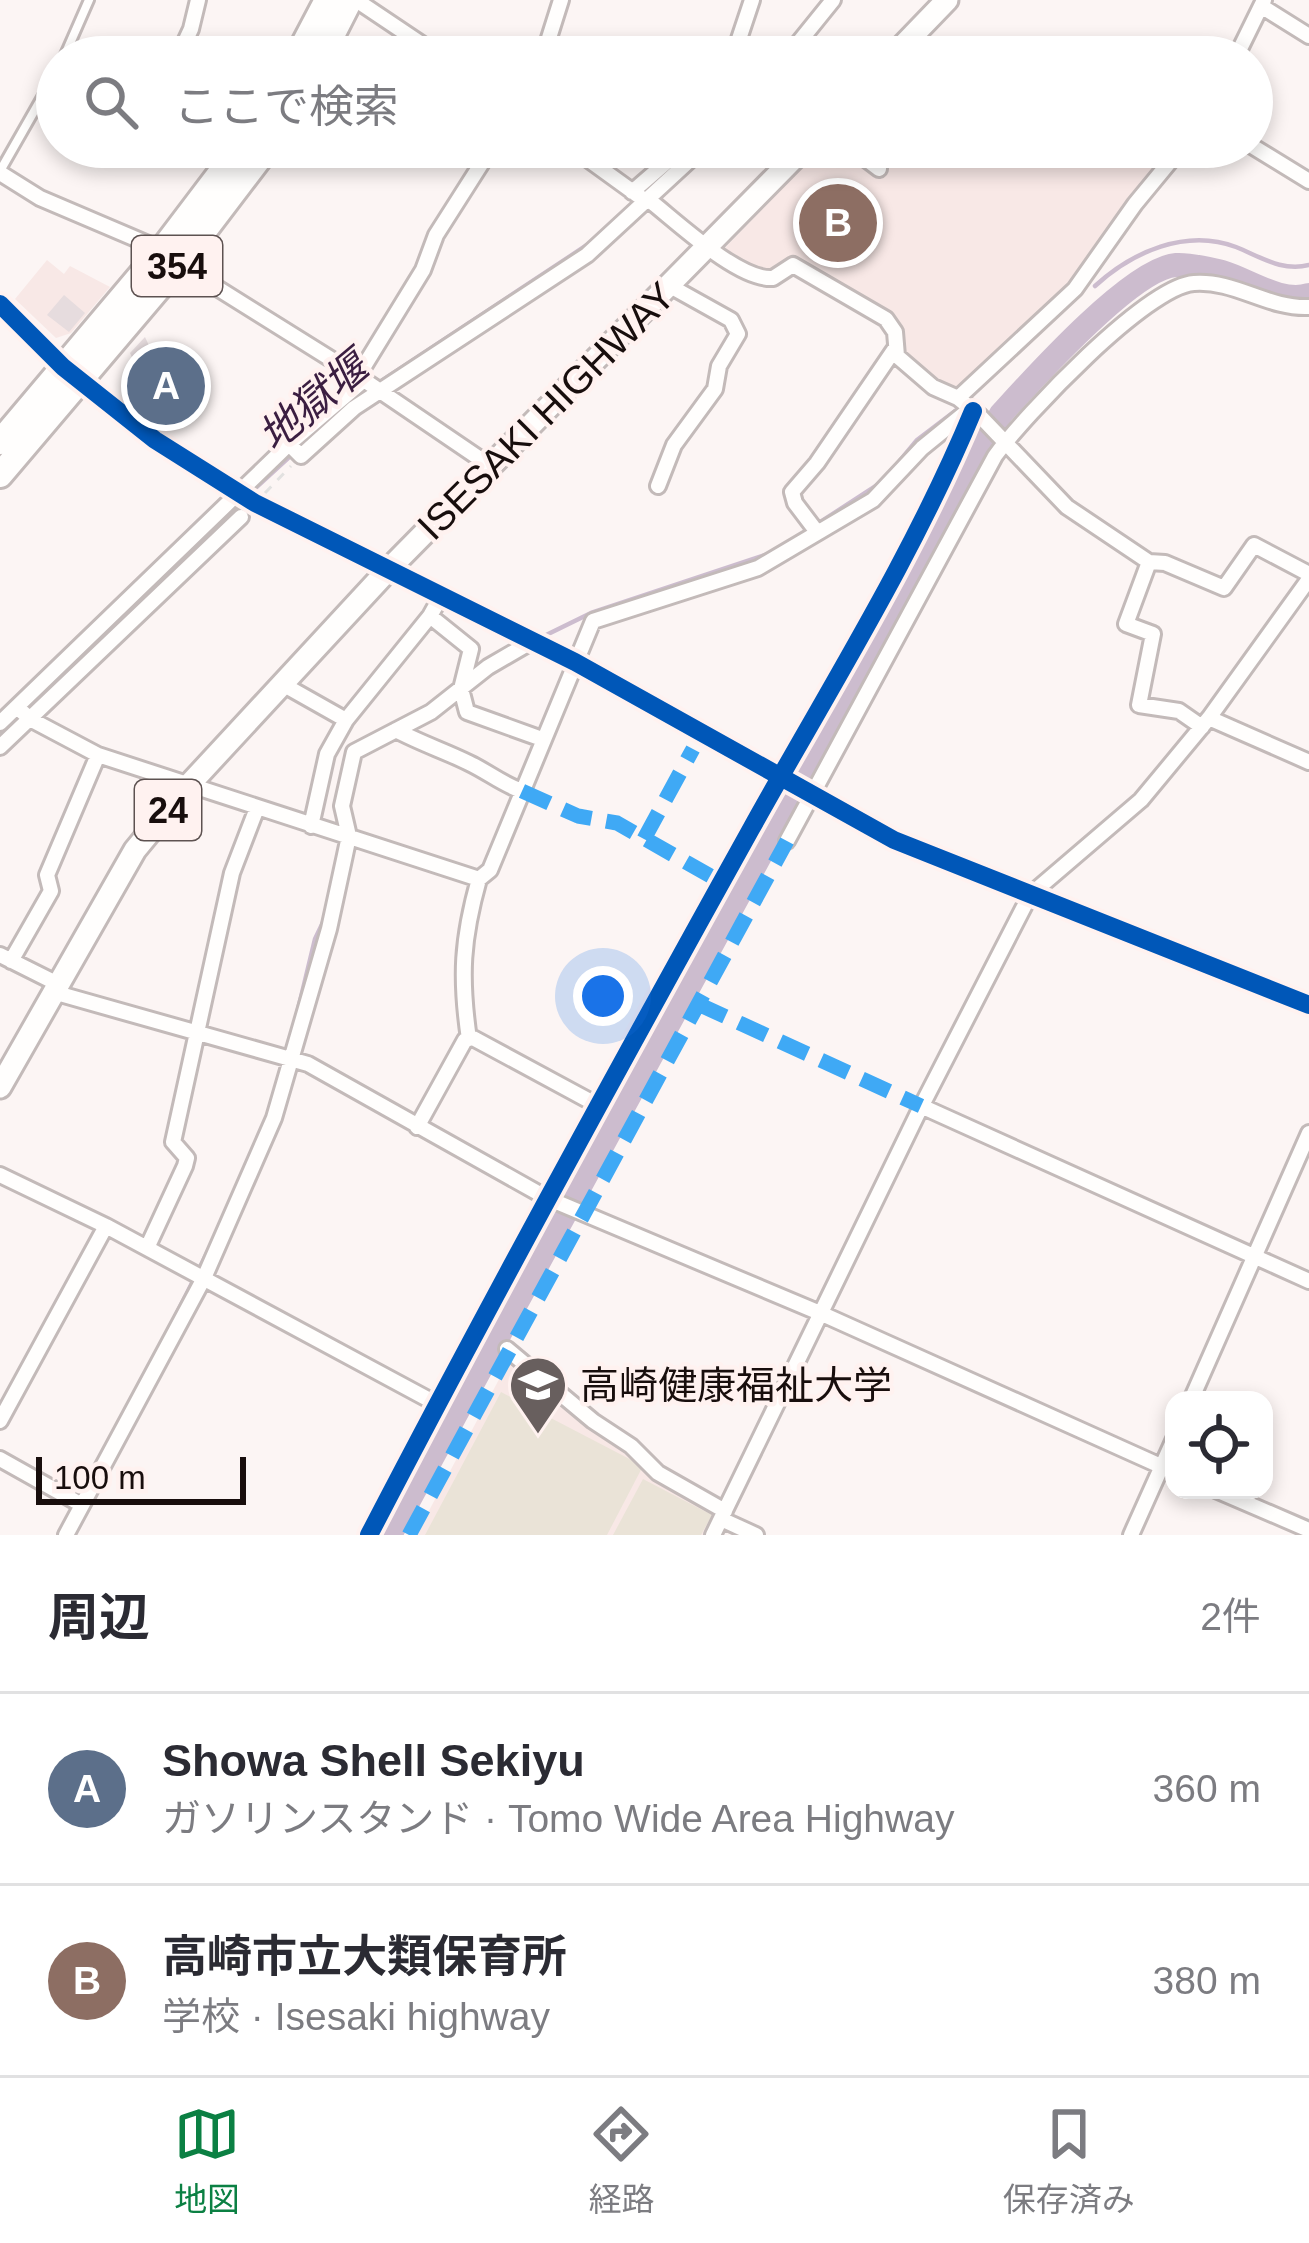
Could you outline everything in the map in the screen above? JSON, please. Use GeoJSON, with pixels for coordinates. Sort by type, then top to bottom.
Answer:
{"type":"FeatureCollection","features":[{"type":"Feature","properties":{"kind":"highway"},"geometry":{"type":"LineString","coordinates":[[308,36],[327,0]]}},
{"type":"Feature","properties":{"kind":"highway"},"geometry":{"type":"LineString","coordinates":[[333,36],[353,0]]}},
{"type":"Feature","properties":{"kind":"highway","name":"354"},"geometry":{"type":"LineString","coordinates":[[171,257],[228,168]]}},
{"type":"Feature","properties":{"kind":"highway","name":"354"},"geometry":{"type":"LineString","coordinates":[[0,475],[72,374],[249,168]]}},
{"type":"Feature","properties":{"kind":"highway","name":"354"},"geometry":{"type":"LineString","coordinates":[[0,442],[72,374]]}},
{"type":"Feature","properties":{"kind":"main road"},"geometry":{"type":"LineString","coordinates":[[912,36],[947,0]]}},
{"type":"Feature","properties":{"kind":"main road","name":"ISESAKI HIGHWAY"},"geometry":{"type":"LineString","coordinates":[[0,1087],[135,850],[187,787],[388,571],[785,168]]}},
{"type":"Feature","properties":{"kind":"street"},"geometry":{"type":"LineString","coordinates":[[188,36],[198,0]]}},
{"type":"Feature","properties":{"kind":"street"},"geometry":{"type":"LineString","coordinates":[[353,0],[409,36]]}},
{"type":"Feature","properties":{"kind":"street"},"geometry":{"type":"LineString","coordinates":[[550,36],[561,0]]}},
{"type":"Feature","properties":{"kind":"street"},"geometry":{"type":"LineString","coordinates":[[741,36],[752,0]]}},
{"type":"Feature","properties":{"kind":"street"},"geometry":{"type":"LineString","coordinates":[[804,36],[833,0]]}},
{"type":"Feature","properties":{"kind":"street"},"geometry":{"type":"LineString","coordinates":[[1246,36],[1263,3],[1309,36]]}},
{"type":"Feature","properties":{"kind":"street"},"geometry":{"type":"LineString","coordinates":[[1273,159],[1309,181]]}},
{"type":"Feature","properties":{"kind":"street"},"geometry":{"type":"LineString","coordinates":[[0,723],[361,378],[423,270],[436,235],[479,168]]}},
{"type":"Feature","properties":{"kind":"street"},"geometry":{"type":"LineString","coordinates":[[599,168],[709,247],[766,280],[793,265],[886,319],[895,332],[894,350],[792,492],[817,532]]}},
{"type":"Feature","properties":{"kind":"street"},"geometry":{"type":"LineString","coordinates":[[632,192],[660,168]]}},
{"type":"Feature","properties":{"kind":"street"},"geometry":{"type":"LineString","coordinates":[[289,444],[301,456],[354,408],[587,255],[682,168]]}},
{"type":"Feature","properties":{"kind":"street"},"geometry":{"type":"LineString","coordinates":[[417,1127],[469,1039],[464,928],[479,879],[490,870],[592,621],[758,568],[873,500],[922,448],[970,408],[1076,289],[1165,168]]}},
{"type":"Feature","properties":{"kind":"street"},"geometry":{"type":"LineString","coordinates":[[0,172],[40,198],[171,257],[492,466]]}},
{"type":"Feature","properties":{"kind":"street"},"geometry":{"type":"LineString","coordinates":[[787,842],[1003,440],[1037,405],[1154,298],[1177,285],[1224,285],[1279,307],[1309,308]]}},
{"type":"Feature","properties":{"kind":"street"},"geometry":{"type":"LineString","coordinates":[[658,486],[674,446],[715,389],[718,366],[738,334],[731,320],[670,286]]}},
{"type":"Feature","properties":{"kind":"street"},"geometry":{"type":"LineString","coordinates":[[0,304],[72,374],[155,440],[255,503],[575,662],[894,840],[1309,1005]]}},
{"type":"Feature","properties":{"kind":"street"},"geometry":{"type":"LineString","coordinates":[[713,1535],[921,1106],[1030,896],[1141,800],[1206,723],[1309,576],[1254,545],[1224,589],[1165,563],[1149,562],[1066,507],[970,408],[933,387],[894,350]]}},
{"type":"Feature","properties":{"kind":"street"},"geometry":{"type":"LineString","coordinates":[[369,1535],[599,1106],[781,780],[935,491],[970,408]]}},
{"type":"Feature","properties":{"kind":"street"},"geometry":{"type":"LineString","coordinates":[[0,747],[241,517]]}},
{"type":"Feature","properties":{"kind":"street"},"geometry":{"type":"LineString","coordinates":[[1149,562],[1126,624],[1153,634],[1139,705],[1179,711],[1309,762]]}},
{"type":"Feature","properties":{"kind":"street"},"geometry":{"type":"LineString","coordinates":[[311,826],[327,754],[346,720],[440,598]]}},
{"type":"Feature","properties":{"kind":"street"},"geometry":{"type":"LineString","coordinates":[[430,616],[471,649],[461,689],[467,712],[542,739]]}},
{"type":"Feature","properties":{"kind":"street"},"geometry":{"type":"LineString","coordinates":[[66,1535],[204,1279],[263,1147],[329,929],[348,839],[341,806],[349,763],[364,744],[431,712],[488,667],[531,642]]}},
{"type":"Feature","properties":{"kind":"street"},"geometry":{"type":"LineString","coordinates":[[284,685],[346,720]]}},
{"type":"Feature","properties":{"kind":"street"},"geometry":{"type":"LineString","coordinates":[[17,707],[98,755],[479,879]]}},
{"type":"Feature","properties":{"kind":"street"},"geometry":{"type":"LineString","coordinates":[[396,730],[472,764],[499,784],[522,791]]}},
{"type":"Feature","properties":{"kind":"street"},"geometry":{"type":"LineString","coordinates":[[693,748],[702,731]]}},
{"type":"Feature","properties":{"kind":"street"},"geometry":{"type":"LineString","coordinates":[[98,755],[47,875],[51,891],[5,958],[55,988],[198,1036],[308,1064],[550,1198],[1165,1469]]}},
{"type":"Feature","properties":{"kind":"street"},"geometry":{"type":"LineString","coordinates":[[147,1248],[187,1158],[173,1142],[232,874],[257,808]]}},
{"type":"Feature","properties":{"kind":"street"},"geometry":{"type":"LineString","coordinates":[[469,1039],[599,1106]]}},
{"type":"Feature","properties":{"kind":"street"},"geometry":{"type":"LineString","coordinates":[[921,1106],[1309,1281]]}},
{"type":"Feature","properties":{"kind":"street"},"geometry":{"type":"LineString","coordinates":[[1195,1391],[1309,1132]]}},
{"type":"Feature","properties":{"kind":"street"},"geometry":{"type":"LineString","coordinates":[[0,1175],[106,1226],[437,1404]]}},
{"type":"Feature","properties":{"kind":"street"},"geometry":{"type":"LineString","coordinates":[[0,1421],[106,1226]]}},
{"type":"Feature","properties":{"kind":"street"},"geometry":{"type":"LineString","coordinates":[[508,1348],[593,1421],[631,1446],[658,1474],[756,1535]]}},
{"type":"Feature","properties":{"kind":"street"},"geometry":{"type":"LineString","coordinates":[[0,1459],[82,1505]]}},
{"type":"Feature","properties":{"kind":"street"},"geometry":{"type":"LineString","coordinates":[[1131,1535],[1165,1475]]}},
{"type":"Feature","properties":{"kind":"street"},"geometry":{"type":"LineString","coordinates":[[1237,1499],[1309,1530]]}},
{"type":"Feature","properties":{"kind":"lane"},"geometry":{"type":"LineString","coordinates":[[73,36],[89,0]]}},
{"type":"Feature","properties":{"kind":"lane"},"geometry":{"type":"LineString","coordinates":[[0,172],[36,108]]}},
{"type":"Feature","properties":{"kind":"path"},"geometry":{"type":"LineString","coordinates":[[255,503],[301,456]]}},
{"type":"Feature","properties":{"kind":"shaded area"},"geometry":{"type":"Polygon","coordinates":[[[802,168],[864,168],[874,176],[880,168],[1159,168],[1077,278],[956,392],[909,361],[900,348],[898,322],[855,294],[793,259],[765,275],[722,251],[802,168]]]}},
{"type":"Feature","properties":{"kind":"shaded area"},"geometry":{"type":"Polygon","coordinates":[[[47,260],[64,274],[70,266],[110,287],[71,333],[56,338],[15,299],[47,260]]]}},
{"type":"Feature","properties":{"kind":"shaded area","name":"高崎健康福祉大学"},"geometry":{"type":"Polygon","coordinates":[[[511,1357],[714,1512],[703,1535],[416,1535],[511,1357]]]}},
{"type":"Feature","properties":{"kind":"shaded area","name":"高崎健康福祉大学"},"geometry":{"type":"Polygon","coordinates":[[[501,1392],[643,1466],[607,1535],[425,1535],[501,1392]]]}},
{"type":"Feature","properties":{"kind":"shaded area"},"geometry":{"type":"Polygon","coordinates":[[[643,1479],[712,1515],[701,1535],[613,1535],[643,1479]]]}},
{"type":"Feature","properties":{"kind":"building"},"geometry":{"type":"Polygon","coordinates":[[[64,295],[85,313],[69,332],[47,315],[64,295]]]}},
{"type":"Feature","properties":{"kind":"building"},"geometry":{"type":"Polygon","coordinates":[[[145,337],[164,378],[150,396],[130,353],[145,337]]]}},
{"type":"Feature","properties":{"kind":"waterway","name":"地獄堰"},"geometry":{"type":"LineString","coordinates":[[795,36],[824,0]]}},
{"type":"Feature","properties":{"kind":"waterway","name":"地獄堰"},"geometry":{"type":"LineString","coordinates":[[663,176],[671,168]]}},
{"type":"Feature","properties":{"kind":"waterway"},"geometry":{"type":"LineString","coordinates":[[1095,286],[1143,254],[1198,240],[1236,247],[1281,265],[1309,265]]}},
{"type":"Feature","properties":{"kind":"waterway","name":"地獄堰"},"geometry":{"type":"LineString","coordinates":[[377,384],[593,241]]}},
{"type":"Feature","properties":{"kind":"waterway"},"geometry":{"type":"LineString","coordinates":[[390,1535],[1001,414],[1109,304],[1157,271],[1193,266],[1276,294],[1309,295]]}},
{"type":"Feature","properties":{"kind":"waterway","name":"地獄堰"},"geometry":{"type":"LineString","coordinates":[[250,493],[368,390]]}},
{"type":"Feature","properties":{"kind":"waterway"},"geometry":{"type":"LineString","coordinates":[[893,469],[917,440],[959,408]]}},
{"type":"Feature","properties":{"kind":"waterway"},"geometry":{"type":"LineString","coordinates":[[791,541],[882,482]]}},
{"type":"Feature","properties":{"kind":"waterway","name":"地獄堰"},"geometry":{"type":"LineString","coordinates":[[0,738],[242,501]]}},
{"type":"Feature","properties":{"kind":"waterway"},"geometry":{"type":"LineString","coordinates":[[540,638],[591,613],[771,553]]}},
{"type":"Feature","properties":{"kind":"waterway"},"geometry":{"type":"LineString","coordinates":[[338,793],[349,748],[382,730]]}},
{"type":"Feature","properties":{"kind":"waterway"},"geometry":{"type":"LineString","coordinates":[[294,1026],[315,939],[326,916]]}},
{"type":"Feature","properties":{"kind":"waterway"},"geometry":{"type":"LineString","coordinates":[[174,1319],[217,1233]]}},
{"type":"Feature","properties":{"kind":"waterway"},"geometry":{"type":"LineString","coordinates":[[0,1467],[43,1491]]}},
{"type":"Feature","properties":{"kind":"marked path"},"geometry":{"type":"LineString","coordinates":[[644,839],[693,749]]}},
{"type":"Feature","properties":{"kind":"marked path"},"geometry":{"type":"LineString","coordinates":[[522,791],[578,816],[617,823],[721,882]]}},
{"type":"Feature","properties":{"kind":"marked path"},"geometry":{"type":"LineString","coordinates":[[409,1535],[787,841]]}},
{"type":"Feature","properties":{"kind":"marked path"},"geometry":{"type":"LineString","coordinates":[[698,1004],[921,1106]]}},
{"type":"Feature","properties":{"kind":"cycle path"},"geometry":{"type":"LineString","coordinates":[[0,304],[63,367],[155,440],[255,503],[575,662],[894,840],[1309,1005]]}},
{"type":"Feature","properties":{"kind":"cycle path"},"geometry":{"type":"LineString","coordinates":[[369,1535],[605,1093],[896,571],[973,411]]}},
{"type":"Feature","properties":{"kind":"place","name":"高崎市立大類保育所"},"geometry":{"type":"Point","coordinates":[838,223]}},
{"type":"Feature","properties":{"kind":"place","name":"Showa Shell Sekiyu"},"geometry":{"type":"Point","coordinates":[166,386]}},
{"type":"Feature","properties":{"kind":"place","name":"高崎健康福祉大学"},"geometry":{"type":"Point","coordinates":[538,1436]}}]}
